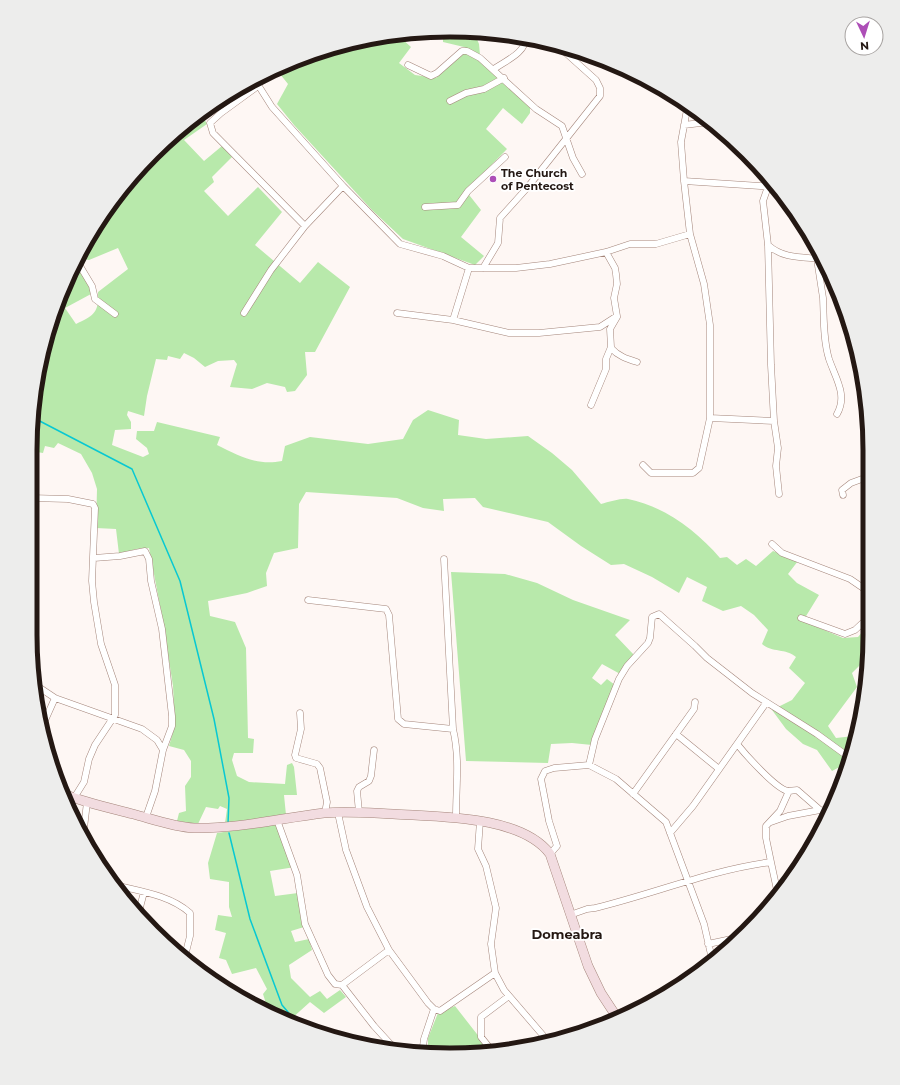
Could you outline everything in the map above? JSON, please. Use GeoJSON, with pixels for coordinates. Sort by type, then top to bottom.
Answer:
{"type":"FeatureCollection","features":[{"type":"Feature","properties":{"kind":"street"},"geometry":{"type":"LineString","coordinates":[[494,70],[521,51],[526,44]]}},
{"type":"Feature","properties":{"kind":"street"},"geometry":{"type":"LineString","coordinates":[[408,65],[430,76],[434,76],[458,53],[467,51],[480,58],[504,78],[536,109],[562,126],[573,158],[582,174]]}},
{"type":"Feature","properties":{"kind":"street"},"geometry":{"type":"LineString","coordinates":[[483,268],[498,243],[500,218],[527,188],[598,99],[600,92],[596,80],[570,56]]}},
{"type":"Feature","properties":{"kind":"street"},"geometry":{"type":"LineString","coordinates":[[450,101],[466,93],[484,89],[504,78]]}},
{"type":"Feature","properties":{"kind":"street"},"geometry":{"type":"LineString","coordinates":[[258,85],[272,108],[343,186],[400,244],[443,256],[469,268],[523,268],[550,264],[606,252],[630,244],[656,244],[690,234]]}},
{"type":"Feature","properties":{"kind":"street"},"geometry":{"type":"LineString","coordinates":[[250,89],[210,124],[213,133],[305,226]]}},
{"type":"Feature","properties":{"kind":"street"},"geometry":{"type":"LineString","coordinates":[[643,465],[651,473],[693,473],[699,468],[710,418],[708,308],[704,284],[690,234],[681,142],[687,112]]}},
{"type":"Feature","properties":{"kind":"street"},"geometry":{"type":"LineString","coordinates":[[684,126],[702,123]]}},
{"type":"Feature","properties":{"kind":"street"},"geometry":{"type":"LineString","coordinates":[[425,207],[458,205],[468,191],[505,157]]}},
{"type":"Feature","properties":{"kind":"street"},"geometry":{"type":"LineString","coordinates":[[684,181],[765,183]]}},
{"type":"Feature","properties":{"kind":"street"},"geometry":{"type":"LineString","coordinates":[[244,313],[270,270],[305,226],[343,186]]}},
{"type":"Feature","properties":{"kind":"street"},"geometry":{"type":"LineString","coordinates":[[767,186],[763,201],[768,245],[774,421],[778,448],[776,466],[779,494]]}},
{"type":"Feature","properties":{"kind":"street"},"geometry":{"type":"LineString","coordinates":[[768,245],[782,254],[797,258],[816,259]]}},
{"type":"Feature","properties":{"kind":"street"},"geometry":{"type":"LineString","coordinates":[[591,405],[604,375],[606,359],[611,348],[610,329],[617,316],[614,298],[615,268],[606,252]]}},
{"type":"Feature","properties":{"kind":"street"},"geometry":{"type":"LineString","coordinates":[[80,266],[92,286],[95,299],[115,314]]}},
{"type":"Feature","properties":{"kind":"street"},"geometry":{"type":"LineString","coordinates":[[454,320],[469,268]]}},
{"type":"Feature","properties":{"kind":"street"},"geometry":{"type":"LineString","coordinates":[[821,268],[823,299],[822,324],[828,357],[842,398],[841,406],[836,414]]}},
{"type":"Feature","properties":{"kind":"street"},"geometry":{"type":"LineString","coordinates":[[397,313],[454,320],[508,334],[539,333],[600,327],[617,316]]}},
{"type":"Feature","properties":{"kind":"street"},"geometry":{"type":"LineString","coordinates":[[611,348],[627,360],[637,362]]}},
{"type":"Feature","properties":{"kind":"street"},"geometry":{"type":"LineString","coordinates":[[710,418],[774,421]]}},
{"type":"Feature","properties":{"kind":"street"},"geometry":{"type":"LineString","coordinates":[[842,495],[842,490],[851,483],[863,479]]}},
{"type":"Feature","properties":{"kind":"street"},"geometry":{"type":"LineString","coordinates":[[37,498],[68,499],[93,504],[95,508],[92,581],[101,644],[114,685],[115,715],[95,745],[89,759],[84,782],[70,797],[194,828],[226,826],[325,813],[359,812],[456,817],[480,821],[533,838],[550,854],[570,915],[594,980],[615,1014]]}},
{"type":"Feature","properties":{"kind":"street"},"geometry":{"type":"LineString","coordinates":[[772,544],[782,553],[850,579],[863,588]]}},
{"type":"Feature","properties":{"kind":"street"},"geometry":{"type":"LineString","coordinates":[[94,558],[145,552],[149,559],[151,581],[162,628],[172,726],[163,750],[155,791],[146,817]]}},
{"type":"Feature","properties":{"kind":"street"},"geometry":{"type":"LineString","coordinates":[[444,559],[453,729],[457,744],[458,763],[456,817]]}},
{"type":"Feature","properties":{"kind":"street"},"geometry":{"type":"LineString","coordinates":[[308,600],[386,609],[389,615],[398,719],[404,724],[453,729]]}},
{"type":"Feature","properties":{"kind":"street"},"geometry":{"type":"LineString","coordinates":[[589,765],[595,739],[618,679],[650,638],[652,617],[656,615],[663,616],[706,658],[766,703],[817,734],[845,754]]}},
{"type":"Feature","properties":{"kind":"street"},"geometry":{"type":"LineString","coordinates":[[801,618],[845,634],[855,630],[863,623]]}},
{"type":"Feature","properties":{"kind":"street"},"geometry":{"type":"LineString","coordinates":[[41,689],[55,698],[84,707],[112,720],[142,729],[157,740],[163,750]]}},
{"type":"Feature","properties":{"kind":"street"},"geometry":{"type":"LineString","coordinates":[[46,719],[55,698]]}},
{"type":"Feature","properties":{"kind":"street"},"geometry":{"type":"LineString","coordinates":[[633,794],[694,709],[695,702]]}},
{"type":"Feature","properties":{"kind":"street"},"geometry":{"type":"LineString","coordinates":[[670,833],[693,806],[766,703]]}},
{"type":"Feature","properties":{"kind":"street"},"geometry":{"type":"LineString","coordinates":[[300,713],[301,729],[295,755],[296,758],[316,764],[320,768],[326,802],[325,813]]}},
{"type":"Feature","properties":{"kind":"street"},"geometry":{"type":"LineString","coordinates":[[676,734],[719,769]]}},
{"type":"Feature","properties":{"kind":"street"},"geometry":{"type":"LineString","coordinates":[[736,744],[750,761],[782,788],[789,791],[797,790],[824,810]]}},
{"type":"Feature","properties":{"kind":"street"},"geometry":{"type":"LineString","coordinates":[[359,812],[358,791],[359,787],[369,781],[371,776],[374,750]]}},
{"type":"Feature","properties":{"kind":"street"},"geometry":{"type":"LineString","coordinates":[[550,854],[557,846],[549,821],[541,779],[542,774],[545,771],[554,768],[589,765],[616,779],[644,804],[659,814],[666,822],[704,924],[711,955]]}},
{"type":"Feature","properties":{"kind":"street"},"geometry":{"type":"LineString","coordinates":[[776,888],[766,826],[780,811],[789,791]]}},
{"type":"Feature","properties":{"kind":"street"},"geometry":{"type":"LineString","coordinates":[[84,826],[87,802]]}},
{"type":"Feature","properties":{"kind":"street"},"geometry":{"type":"LineString","coordinates":[[771,822],[788,816],[823,812]]}},
{"type":"Feature","properties":{"kind":"street"},"geometry":{"type":"LineString","coordinates":[[338,813],[346,850],[367,907],[389,950],[421,995],[434,1009],[440,1011],[444,1009],[495,973]]}},
{"type":"Feature","properties":{"kind":"street"},"geometry":{"type":"LineString","coordinates":[[277,820],[297,875],[305,924],[328,975],[335,984],[342,984],[389,950]]}},
{"type":"Feature","properties":{"kind":"street"},"geometry":{"type":"LineString","coordinates":[[480,821],[478,849],[486,866],[496,908],[491,944],[495,973],[500,985],[544,1037]]}},
{"type":"Feature","properties":{"kind":"street"},"geometry":{"type":"LineString","coordinates":[[570,915],[587,909],[689,882],[714,873],[771,862]]}},
{"type":"Feature","properties":{"kind":"street"},"geometry":{"type":"LineString","coordinates":[[123,887],[144,892],[175,904],[190,913],[190,936],[185,952]]}},
{"type":"Feature","properties":{"kind":"street"},"geometry":{"type":"LineString","coordinates":[[140,908],[144,892]]}},
{"type":"Feature","properties":{"kind":"street"},"geometry":{"type":"LineString","coordinates":[[708,944],[729,940]]}},
{"type":"Feature","properties":{"kind":"street"},"geometry":{"type":"LineString","coordinates":[[342,984],[374,1026],[390,1043]]}},
{"type":"Feature","properties":{"kind":"street"},"geometry":{"type":"LineString","coordinates":[[487,1046],[481,1037],[480,1017],[509,996]]}},
{"type":"Feature","properties":{"kind":"street"},"geometry":{"type":"LineString","coordinates":[[423,1047],[424,1039],[434,1009]]}},
{"type":"Feature","properties":{"kind":"green space"},"geometry":{"type":"Polygon","coordinates":[[[443,37],[476,38],[479,44],[480,55],[464,47],[443,42],[443,37]]]}},
{"type":"Feature","properties":{"kind":"green space"},"geometry":{"type":"Polygon","coordinates":[[[403,40],[411,47],[399,63],[415,75],[436,78],[459,55],[464,53],[473,55],[530,106],[530,113],[522,124],[503,108],[486,129],[507,149],[466,191],[481,210],[461,237],[484,256],[475,265],[403,239],[372,210],[294,125],[277,104],[288,84],[280,74],[317,59],[369,45],[403,40]]]}},
{"type":"Feature","properties":{"kind":"green space"},"geometry":{"type":"Polygon","coordinates":[[[204,119],[207,124],[184,140],[204,161],[222,146],[232,157],[212,177],[214,182],[204,191],[228,216],[258,187],[282,212],[255,245],[300,283],[318,262],[350,287],[315,352],[305,352],[307,375],[295,391],[287,392],[285,387],[267,383],[252,389],[230,387],[237,364],[234,360],[218,361],[205,367],[194,358],[184,353],[180,359],[168,356],[167,360],[156,359],[144,416],[128,411],[127,415],[131,422],[131,429],[115,430],[112,445],[143,457],[149,454],[147,448],[136,439],[137,431],[154,431],[157,422],[220,437],[217,445],[233,453],[256,461],[273,462],[282,461],[285,446],[310,437],[368,444],[403,439],[413,420],[428,410],[459,420],[458,435],[486,439],[528,436],[552,453],[572,470],[601,504],[628,499],[654,507],[690,529],[720,558],[727,557],[737,565],[746,559],[756,566],[773,551],[798,561],[788,574],[797,583],[819,595],[803,621],[843,638],[858,637],[863,631],[862,663],[852,673],[857,687],[828,726],[836,738],[850,736],[842,766],[832,771],[817,750],[803,744],[786,729],[772,710],[792,700],[805,683],[789,668],[796,657],[788,652],[770,649],[762,644],[768,630],[754,615],[741,606],[723,611],[702,601],[707,587],[687,577],[679,593],[652,577],[624,564],[611,565],[581,546],[548,522],[483,507],[475,498],[443,499],[444,511],[423,508],[397,498],[306,492],[299,504],[298,548],[274,553],[266,573],[267,586],[247,593],[208,601],[210,616],[235,622],[246,648],[248,738],[254,739],[253,753],[234,753],[232,760],[237,776],[249,782],[285,784],[287,765],[292,763],[294,767],[297,795],[284,795],[286,815],[225,823],[227,809],[220,806],[218,809],[206,807],[198,824],[177,821],[179,813],[186,811],[185,786],[191,777],[191,761],[184,750],[169,746],[175,725],[173,686],[149,548],[136,549],[119,554],[116,529],[96,528],[97,489],[92,473],[81,454],[58,443],[54,448],[45,446],[43,453],[37,452],[38,423],[45,369],[59,317],[68,292],[79,269],[89,284],[91,294],[65,308],[76,324],[94,312],[98,305],[98,292],[128,269],[118,248],[89,260],[84,259],[92,243],[122,199],[139,178],[178,139],[204,119]]]}},
{"type":"Feature","properties":{"kind":"green space"},"geometry":{"type":"Polygon","coordinates":[[[451,572],[505,574],[537,583],[573,600],[630,620],[615,635],[634,655],[622,675],[602,664],[592,678],[601,685],[607,679],[615,685],[592,745],[572,743],[551,744],[548,763],[466,761],[451,572]]]}},
{"type":"Feature","properties":{"kind":"green space"},"geometry":{"type":"Polygon","coordinates":[[[279,824],[295,867],[270,871],[275,896],[298,893],[304,927],[291,931],[295,942],[309,939],[312,950],[289,965],[291,978],[310,997],[320,991],[327,999],[340,990],[346,997],[324,1013],[310,1002],[293,1017],[266,1005],[263,994],[267,989],[256,968],[232,974],[226,960],[219,958],[226,933],[215,930],[218,915],[232,917],[229,907],[229,882],[210,879],[208,863],[217,833],[279,824]]]}},
{"type":"Feature","properties":{"kind":"green space"},"geometry":{"type":"Polygon","coordinates":[[[455,1006],[486,1046],[450,1048],[428,1047],[428,1038],[438,1013],[455,1006]]]}},
{"type":"Feature","properties":{"kind":"waterway"},"geometry":{"type":"LineString","coordinates":[[38,420],[132,469],[180,581],[214,719],[229,798],[228,824]]}},
{"type":"Feature","properties":{"kind":"waterway"},"geometry":{"type":"LineString","coordinates":[[229,833],[250,919],[282,1005],[292,1017]]}},
{"type":"Feature","properties":{"kind":"place","name":"The Church of Pentecost"},"geometry":{"type":"Point","coordinates":[493,179]}},
{"type":"Feature","properties":{"kind":"district","name":"Domeabra"},"geometry":{"type":"Point","coordinates":[567,934]}}]}
